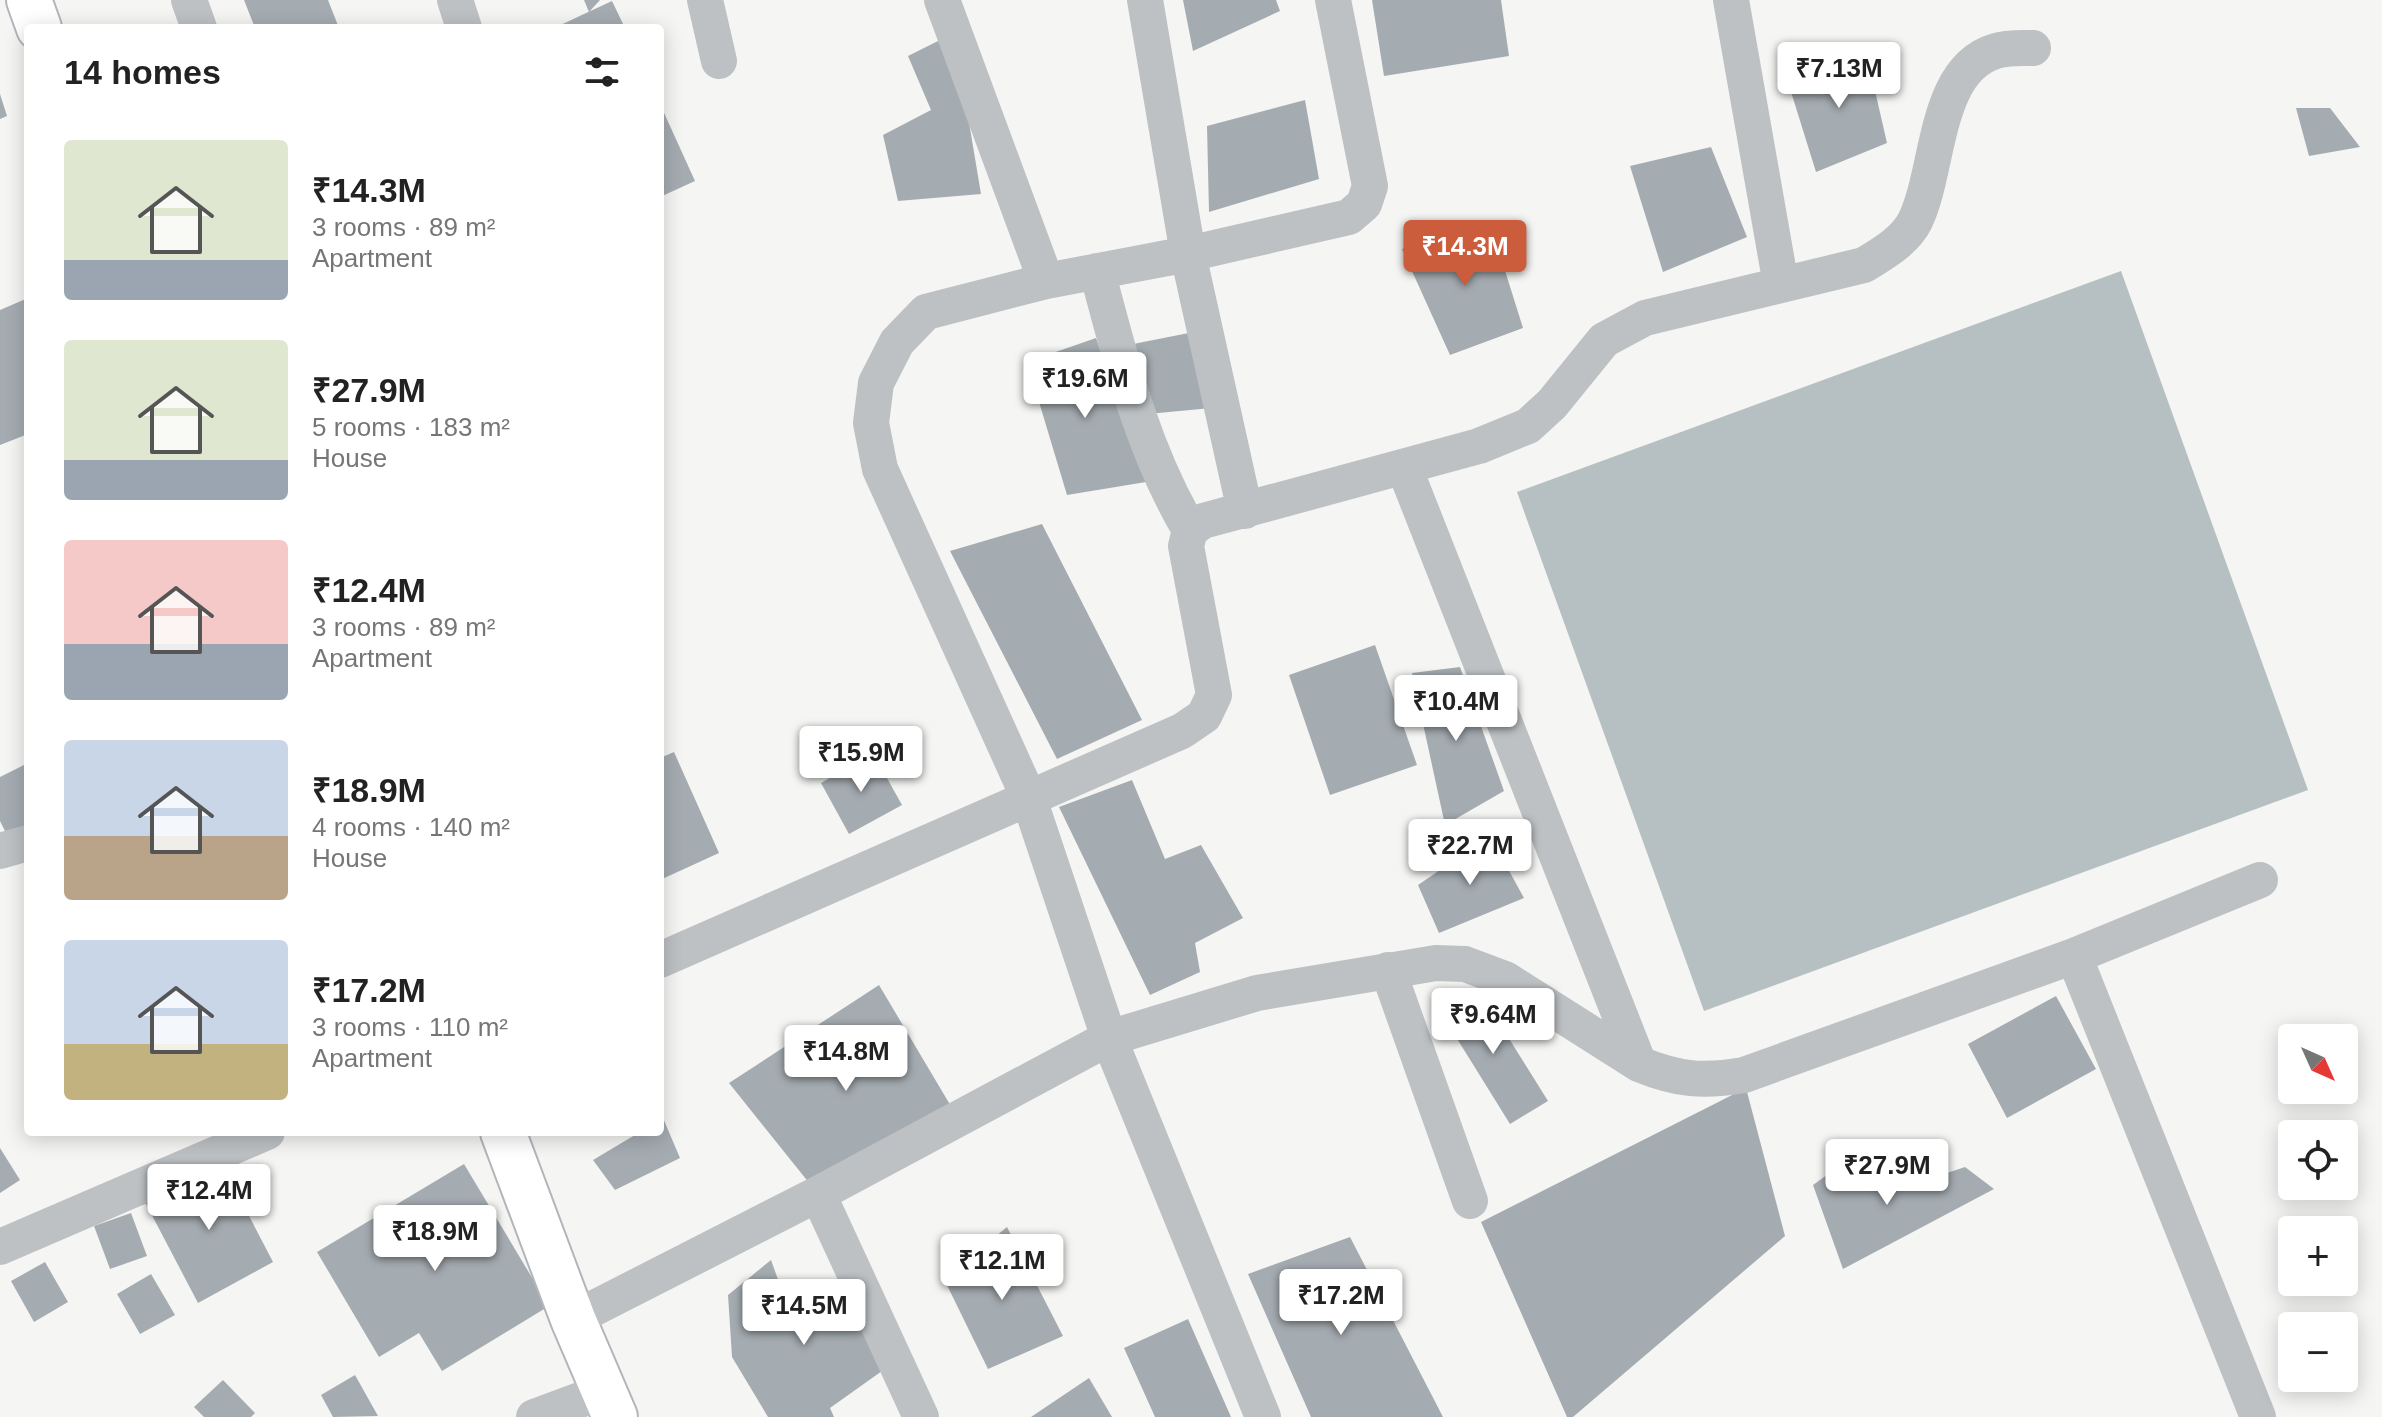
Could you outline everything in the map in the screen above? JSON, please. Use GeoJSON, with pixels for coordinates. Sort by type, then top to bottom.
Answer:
{"type":"FeatureCollection","features":[{"type":"Feature","properties":{"kind":"street"},"geometry":{"type":"LineString","coordinates":[[29,0],[38,24]]}},
{"type":"Feature","properties":{"kind":"street"},"geometry":{"type":"LineString","coordinates":[[189,0],[198,24]]}},
{"type":"Feature","properties":{"kind":"street"},"geometry":{"type":"LineString","coordinates":[[455,0],[463,24]]}},
{"type":"Feature","properties":{"kind":"street"},"geometry":{"type":"LineString","coordinates":[[705,0],[719,61]]}},
{"type":"Feature","properties":{"kind":"street"},"geometry":{"type":"LineString","coordinates":[[942,0],[1046,281]]}},
{"type":"Feature","properties":{"kind":"street"},"geometry":{"type":"LineString","coordinates":[[1145,0],[1188,254],[1245,511]]}},
{"type":"Feature","properties":{"kind":"street"},"geometry":{"type":"LineString","coordinates":[[1263,1417],[1109,1038],[1028,796],[880,469],[871,423],[876,383],[897,342],[926,312],[1046,281],[1188,254],[1349,217],[1364,204],[1370,186],[1333,0]]}},
{"type":"Feature","properties":{"kind":"street"},"geometry":{"type":"LineString","coordinates":[[1731,0],[1781,285]]}},
{"type":"Feature","properties":{"kind":"street"},"geometry":{"type":"LineString","coordinates":[[664,958],[1182,731],[1204,716],[1214,695],[1186,546],[1190,530],[1203,521],[1479,446],[1528,426],[1552,404],[1604,340],[1645,318],[1864,265],[1890,248],[1914,224],[1928,186],[1952,89],[1971,62],[1997,50],[2033,48]]}},
{"type":"Feature","properties":{"kind":"street"},"geometry":{"type":"LineString","coordinates":[[1097,271],[1145,442],[1167,491],[1190,530]]}},
{"type":"Feature","properties":{"kind":"street"},"geometry":{"type":"LineString","coordinates":[[1404,467],[1639,1064]]}},
{"type":"Feature","properties":{"kind":"street"},"geometry":{"type":"LineString","coordinates":[[0,851],[24,844]]}},
{"type":"Feature","properties":{"kind":"street"},"geometry":{"type":"LineString","coordinates":[[573,1319],[818,1194],[1109,1038],[1257,993],[1436,963],[1465,964],[1505,979],[1639,1064],[1662,1073],[1703,1081],[1744,1075],[2074,956],[2260,880]]}},
{"type":"Feature","properties":{"kind":"street"},"geometry":{"type":"LineString","coordinates":[[2074,956],[2258,1417]]}},
{"type":"Feature","properties":{"kind":"street"},"geometry":{"type":"LineString","coordinates":[[1388,970],[1470,1201]]}},
{"type":"Feature","properties":{"kind":"street"},"geometry":{"type":"LineString","coordinates":[[0,1247],[258,1136]]}},
{"type":"Feature","properties":{"kind":"street"},"geometry":{"type":"LineString","coordinates":[[504,1136],[573,1319],[609,1404],[534,1417]]}},
{"type":"Feature","properties":{"kind":"street"},"geometry":{"type":"LineString","coordinates":[[818,1194],[921,1417]]}},
{"type":"Feature","properties":{"kind":"shaded area"},"geometry":{"type":"Polygon","coordinates":[[[2121,271],[2308,790],[1704,1011],[1517,492],[2121,271]]]}},
{"type":"Feature","properties":{"kind":"building"},"geometry":{"type":"Polygon","coordinates":[[[244,0],[328,0],[337,24],[253,24],[244,0]]]}},
{"type":"Feature","properties":{"kind":"building"},"geometry":{"type":"Polygon","coordinates":[[[584,0],[600,0],[589,12],[584,0]]]}},
{"type":"Feature","properties":{"kind":"building"},"geometry":{"type":"Polygon","coordinates":[[[1183,0],[1276,0],[1280,11],[1193,51],[1183,0]]]}},
{"type":"Feature","properties":{"kind":"building"},"geometry":{"type":"Polygon","coordinates":[[[1372,0],[1501,0],[1509,56],[1384,76],[1372,0]]]}},
{"type":"Feature","properties":{"kind":"building"},"geometry":{"type":"Polygon","coordinates":[[[612,1],[623,24],[563,24],[612,1]]]}},
{"type":"Feature","properties":{"kind":"building"},"geometry":{"type":"Polygon","coordinates":[[[954,33],[981,194],[898,201],[883,135],[931,110],[908,56],[954,33]]]}},
{"type":"Feature","properties":{"kind":"building"},"geometry":{"type":"Polygon","coordinates":[[[1865,47],[1887,143],[1816,172],[1787,79],[1865,47]]]}},
{"type":"Feature","properties":{"kind":"building"},"geometry":{"type":"Polygon","coordinates":[[[0,94],[7,116],[0,119],[0,94]]]}},
{"type":"Feature","properties":{"kind":"building"},"geometry":{"type":"Polygon","coordinates":[[[1305,100],[1319,179],[1209,212],[1207,126],[1305,100]]]}},
{"type":"Feature","properties":{"kind":"building"},"geometry":{"type":"Polygon","coordinates":[[[2296,108],[2330,108],[2360,147],[2309,156],[2296,108]]]}},
{"type":"Feature","properties":{"kind":"building"},"geometry":{"type":"Polygon","coordinates":[[[664,113],[695,181],[664,195],[664,113]]]}},
{"type":"Feature","properties":{"kind":"building"},"geometry":{"type":"Polygon","coordinates":[[[1711,147],[1747,237],[1663,272],[1630,166],[1711,147]]]}},
{"type":"Feature","properties":{"kind":"building"},"geometry":{"type":"Polygon","coordinates":[[[1491,226],[1523,328],[1450,355],[1402,249],[1491,226]]]}},
{"type":"Feature","properties":{"kind":"building"},"geometry":{"type":"Polygon","coordinates":[[[24,300],[24,436],[0,445],[0,310],[24,300]]]}},
{"type":"Feature","properties":{"kind":"building"},"geometry":{"type":"Polygon","coordinates":[[[1204,330],[1222,407],[1137,415],[1118,347],[1204,330]]]}},
{"type":"Feature","properties":{"kind":"building"},"geometry":{"type":"Polygon","coordinates":[[[1096,338],[1146,482],[1067,495],[1027,362],[1096,338]]]}},
{"type":"Feature","properties":{"kind":"building"},"geometry":{"type":"Polygon","coordinates":[[[1042,524],[1142,720],[1057,759],[950,551],[1042,524]]]}},
{"type":"Feature","properties":{"kind":"building"},"geometry":{"type":"Polygon","coordinates":[[[1375,645],[1417,765],[1330,795],[1289,675],[1375,645]]]}},
{"type":"Feature","properties":{"kind":"building"},"geometry":{"type":"Polygon","coordinates":[[[1460,667],[1504,791],[1445,825],[1412,673],[1460,667]]]}},
{"type":"Feature","properties":{"kind":"building"},"geometry":{"type":"Polygon","coordinates":[[[674,752],[719,853],[664,878],[664,756],[674,752]]]}},
{"type":"Feature","properties":{"kind":"building"},"geometry":{"type":"Polygon","coordinates":[[[873,753],[902,805],[849,834],[821,783],[873,753]]]}},
{"type":"Feature","properties":{"kind":"building"},"geometry":{"type":"Polygon","coordinates":[[[24,765],[24,830],[8,837],[0,821],[0,777],[24,765]]]}},
{"type":"Feature","properties":{"kind":"building"},"geometry":{"type":"Polygon","coordinates":[[[1132,780],[1165,859],[1201,845],[1243,918],[1195,943],[1200,972],[1150,995],[1059,807],[1132,780]]]}},
{"type":"Feature","properties":{"kind":"building"},"geometry":{"type":"Polygon","coordinates":[[[1490,836],[1524,898],[1439,933],[1418,885],[1490,836]]]}},
{"type":"Feature","properties":{"kind":"building"},"geometry":{"type":"Polygon","coordinates":[[[879,985],[958,1118],[818,1194],[729,1083],[879,985]]]}},
{"type":"Feature","properties":{"kind":"building"},"geometry":{"type":"Polygon","coordinates":[[[2056,996],[2096,1069],[2007,1118],[1968,1044],[2056,996]]]}},
{"type":"Feature","properties":{"kind":"building"},"geometry":{"type":"Polygon","coordinates":[[[1483,997],[1548,1101],[1510,1124],[1433,1000],[1483,997]]]}},
{"type":"Feature","properties":{"kind":"building"},"geometry":{"type":"Polygon","coordinates":[[[1746,1088],[1785,1236],[1573,1417],[1567,1417],[1481,1222],[1746,1088]]]}},
{"type":"Feature","properties":{"kind":"building"},"geometry":{"type":"Polygon","coordinates":[[[664,1120],[680,1158],[615,1190],[593,1160],[633,1136],[664,1136],[664,1120]]]}},
{"type":"Feature","properties":{"kind":"building"},"geometry":{"type":"Polygon","coordinates":[[[0,1148],[20,1180],[0,1193],[0,1148]]]}},
{"type":"Feature","properties":{"kind":"building"},"geometry":{"type":"Polygon","coordinates":[[[1853,1156],[1884,1194],[1965,1167],[1994,1189],[1843,1269],[1813,1185],[1853,1156]]]}},
{"type":"Feature","properties":{"kind":"building"},"geometry":{"type":"Polygon","coordinates":[[[221,1162],[273,1262],[198,1303],[145,1202],[221,1162]]]}},
{"type":"Feature","properties":{"kind":"building"},"geometry":{"type":"Polygon","coordinates":[[[464,1164],[549,1306],[442,1371],[419,1333],[379,1357],[317,1252],[464,1164]]]}},
{"type":"Feature","properties":{"kind":"building"},"geometry":{"type":"Polygon","coordinates":[[[131,1213],[147,1256],[110,1269],[94,1226],[131,1213]]]}},
{"type":"Feature","properties":{"kind":"building"},"geometry":{"type":"Polygon","coordinates":[[[1007,1227],[1063,1336],[988,1369],[944,1279],[1007,1227]]]}},
{"type":"Feature","properties":{"kind":"building"},"geometry":{"type":"Polygon","coordinates":[[[1350,1237],[1443,1417],[1311,1417],[1248,1274],[1350,1237]]]}},
{"type":"Feature","properties":{"kind":"building"},"geometry":{"type":"Polygon","coordinates":[[[771,1260],[793,1321],[858,1280],[896,1361],[830,1408],[834,1417],[768,1417],[732,1357],[728,1295],[771,1260]]]}},
{"type":"Feature","properties":{"kind":"building"},"geometry":{"type":"Polygon","coordinates":[[[45,1262],[68,1302],[34,1322],[11,1281],[45,1262]]]}},
{"type":"Feature","properties":{"kind":"building"},"geometry":{"type":"Polygon","coordinates":[[[151,1274],[175,1315],[140,1334],[117,1294],[151,1274]]]}},
{"type":"Feature","properties":{"kind":"building"},"geometry":{"type":"Polygon","coordinates":[[[1188,1319],[1231,1417],[1155,1417],[1124,1348],[1188,1319]]]}},
{"type":"Feature","properties":{"kind":"building"},"geometry":{"type":"Polygon","coordinates":[[[355,1375],[378,1416],[333,1417],[321,1395],[355,1375]]]}},
{"type":"Feature","properties":{"kind":"building"},"geometry":{"type":"Polygon","coordinates":[[[1089,1378],[1112,1417],[1031,1417],[1089,1378]]]}},
{"type":"Feature","properties":{"kind":"building"},"geometry":{"type":"Polygon","coordinates":[[[223,1380],[255,1413],[251,1417],[204,1417],[194,1407],[223,1380]]]}}]}
